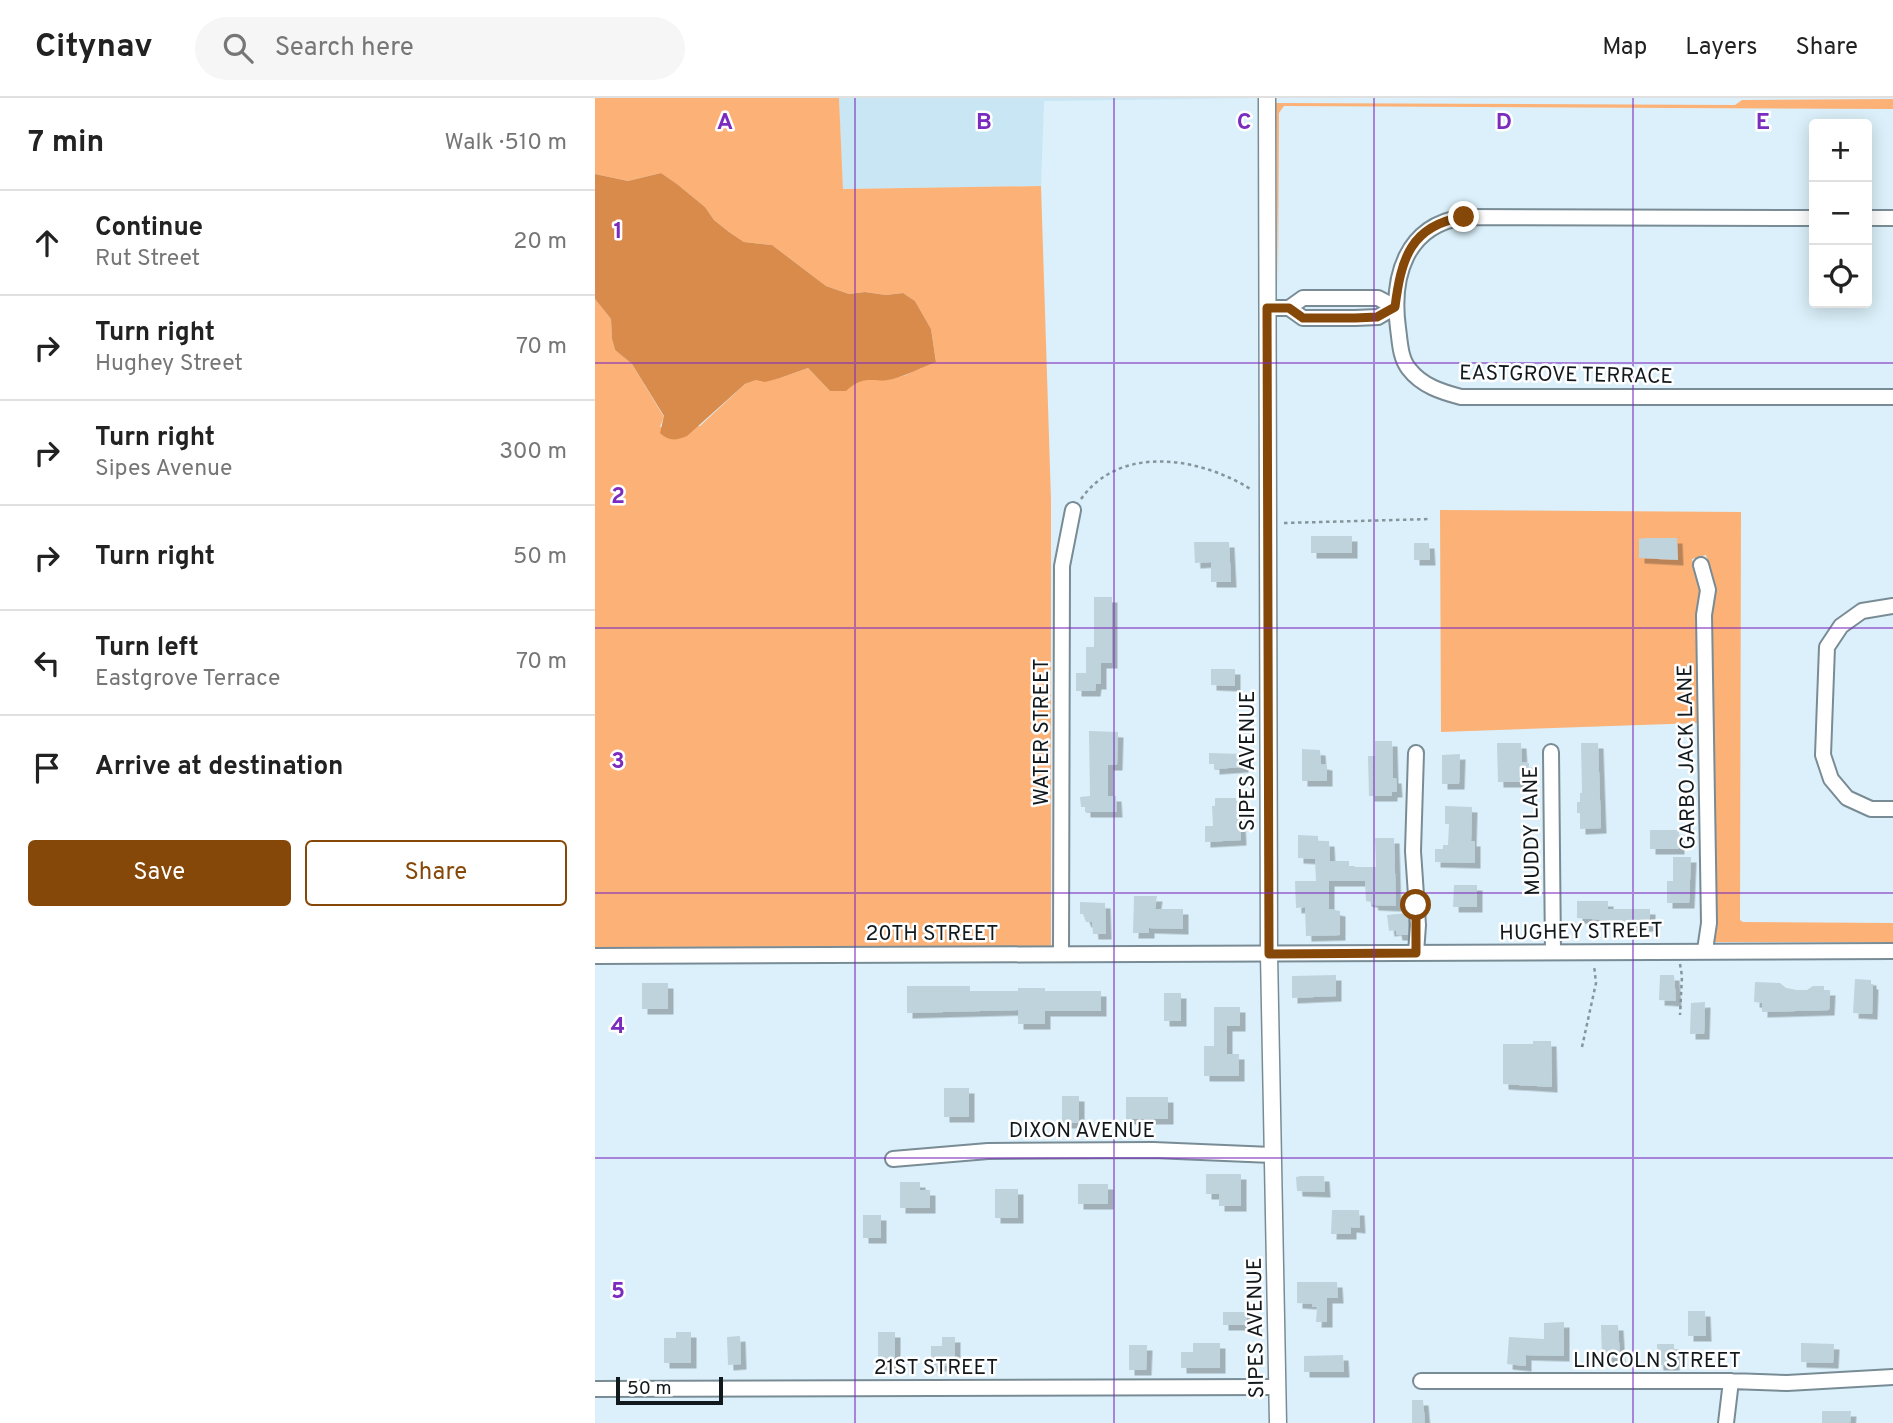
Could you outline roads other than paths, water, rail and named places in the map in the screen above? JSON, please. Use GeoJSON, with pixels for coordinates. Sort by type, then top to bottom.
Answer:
{"type":"FeatureCollection","features":[{"type":"Feature","properties":{"kind":"street","name":"SIPES AVENUE"},"geometry":{"type":"LineString","coordinates":[[1267,98],[1269,954],[1278,1423]]}},
{"type":"Feature","properties":{"kind":"street","name":"EASTGROVE TERRACE"},"geometry":{"type":"LineString","coordinates":[[1809,218],[1464,217],[1445,220],[1427,229],[1411,246],[1399,274],[1395,307],[1401,352],[1408,369],[1422,382],[1441,392],[1461,397],[1893,397]]}},
{"type":"Feature","properties":{"kind":"street"},"geometry":{"type":"LineString","coordinates":[[1872,218],[1893,218]]}},
{"type":"Feature","properties":{"kind":"street"},"geometry":{"type":"LineString","coordinates":[[1267,308],[1289,308],[1303,298],[1377,298],[1395,307]]}},
{"type":"Feature","properties":{"kind":"street"},"geometry":{"type":"LineString","coordinates":[[1332,298],[1332,318]]}},
{"type":"Feature","properties":{"kind":"street"},"geometry":{"type":"LineString","coordinates":[[1289,308],[1303,318],[1332,318],[1377,317],[1395,307]]}},
{"type":"Feature","properties":{"kind":"street","name":"WATER STREET"},"geometry":{"type":"LineString","coordinates":[[1061,954],[1062,566],[1073,510]]}},
{"type":"Feature","properties":{"kind":"street","name":"GARBO JACK LANE"},"geometry":{"type":"LineString","coordinates":[[1701,565],[1708,590],[1704,615],[1709,923],[1705,950]]}},
{"type":"Feature","properties":{"kind":"street"},"geometry":{"type":"LineString","coordinates":[[1893,606],[1862,611],[1841,626],[1826,647],[1823,755],[1831,779],[1847,798],[1871,809],[1893,809]]}},
{"type":"Feature","properties":{"kind":"street","name":"MUDDY LANE"},"geometry":{"type":"LineString","coordinates":[[1551,752],[1553,952]]}},
{"type":"Feature","properties":{"kind":"street"},"geometry":{"type":"LineString","coordinates":[[1416,753],[1413,851],[1418,925],[1416,953]]}},
{"type":"Feature","properties":{"kind":"street","name":"HUGHEY STREET"},"geometry":{"type":"LineString","coordinates":[[1269,954],[1893,951]]}},
{"type":"Feature","properties":{"kind":"street","name":"20TH STREET"},"geometry":{"type":"LineString","coordinates":[[595,956],[1269,954]]}},
{"type":"Feature","properties":{"kind":"street","name":"DIXON AVENUE"},"geometry":{"type":"LineString","coordinates":[[893,1159],[988,1151],[1058,1150],[1153,1150],[1273,1155]]}},
{"type":"Feature","properties":{"kind":"street","name":"LINCOLN STREET"},"geometry":{"type":"LineString","coordinates":[[1421,1381],[1787,1383],[1893,1377]]}},
{"type":"Feature","properties":{"kind":"street"},"geometry":{"type":"LineString","coordinates":[[1726,1423],[1731,1381]]}},
{"type":"Feature","properties":{"kind":"street","name":"21ST STREET"},"geometry":{"type":"LineString","coordinates":[[595,1389],[1277,1387]]}}]}
